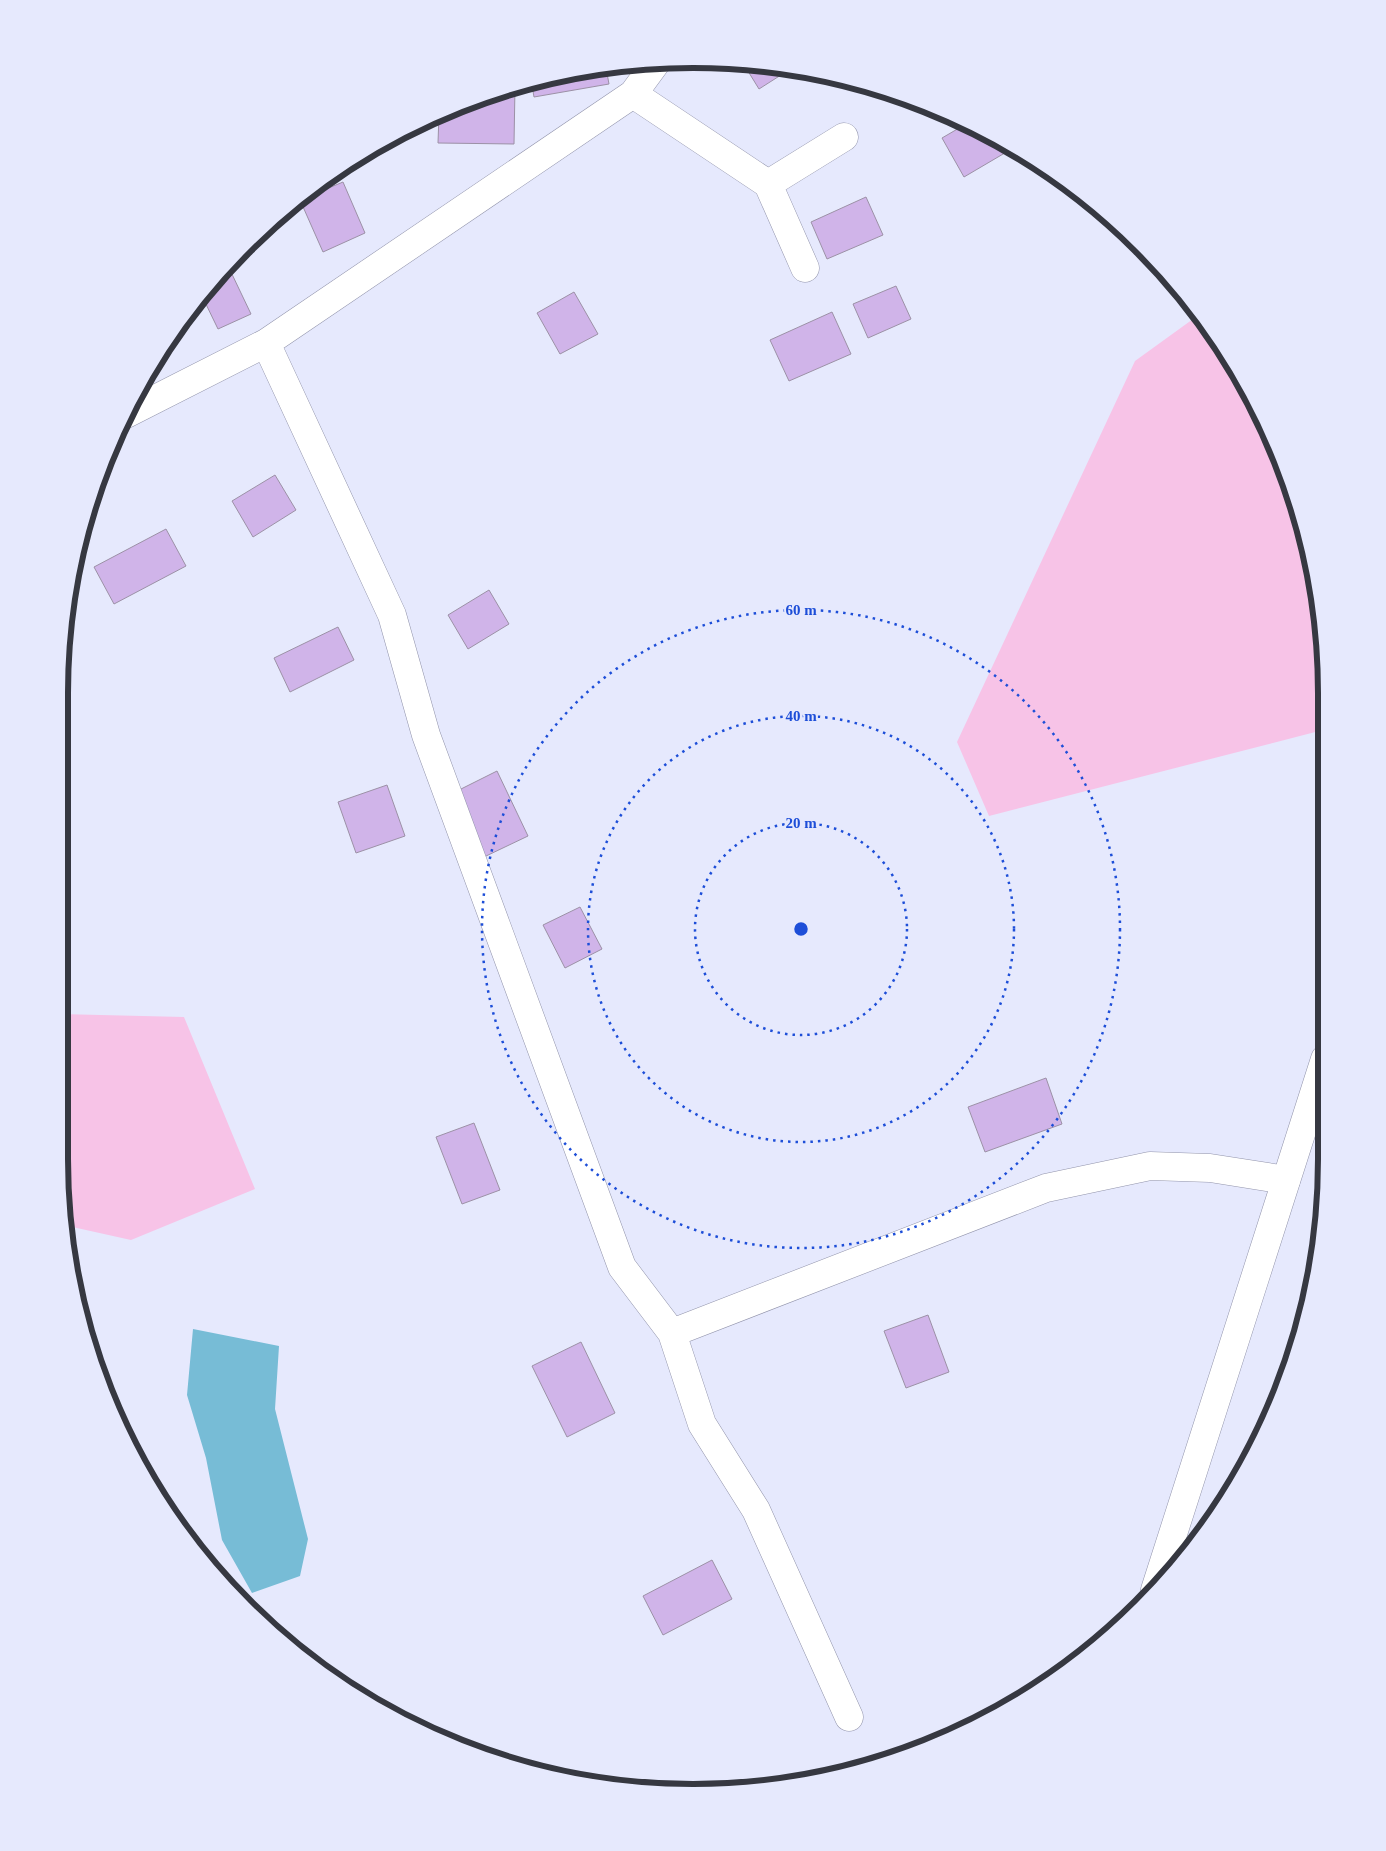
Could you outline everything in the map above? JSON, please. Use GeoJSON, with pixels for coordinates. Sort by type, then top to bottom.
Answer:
{"type":"FeatureCollection","features":[{"type":"Feature","properties":{"kind":"street"},"geometry":{"type":"LineString","coordinates":[[136,409],[266,343],[633,94],[651,69]]}},
{"type":"Feature","properties":{"kind":"street"},"geometry":{"type":"LineString","coordinates":[[633,94],[768,184],[805,268]]}},
{"type":"Feature","properties":{"kind":"street"},"geometry":{"type":"LineString","coordinates":[[768,184],[844,137]]}},
{"type":"Feature","properties":{"kind":"street"},"geometry":{"type":"LineString","coordinates":[[266,343],[392,615],[426,735],[622,1267],[672,1333],[702,1424],[756,1510],[849,1718]]}},
{"type":"Feature","properties":{"kind":"street"},"geometry":{"type":"LineString","coordinates":[[1162,1571],[1318,1081]]}},
{"type":"Feature","properties":{"kind":"street"},"geometry":{"type":"LineString","coordinates":[[672,1333],[1046,1188],[1150,1166],[1210,1168],[1286,1180]]}},
{"type":"Feature","properties":{"kind":"shaded area"},"geometry":{"type":"Polygon","coordinates":[[[1194,319],[1235,380],[1254,416],[1285,492],[1297,531],[1306,571],[1313,611],[1317,652],[1318,731],[989,816],[957,742],[1135,361],[1194,319]]]}},
{"type":"Feature","properties":{"kind":"shaded area"},"geometry":{"type":"Polygon","coordinates":[[[68,1014],[184,1017],[255,1189],[131,1240],[72,1227],[68,1158],[68,1014]]]}},
{"type":"Feature","properties":{"kind":"water"},"geometry":{"type":"Polygon","coordinates":[[[193,1329],[279,1346],[275,1409],[308,1539],[300,1576],[252,1593],[222,1540],[206,1458],[187,1395],[193,1329]]]}},
{"type":"Feature","properties":{"kind":"building"},"geometry":{"type":"Polygon","coordinates":[[[748,70],[782,74],[759,89],[748,70]]]}},
{"type":"Feature","properties":{"kind":"building"},"geometry":{"type":"Polygon","coordinates":[[[607,74],[609,84],[534,97],[533,89],[607,74]]]}},
{"type":"Feature","properties":{"kind":"building"},"geometry":{"type":"Polygon","coordinates":[[[515,94],[514,144],[438,143],[439,122],[515,94]]]}},
{"type":"Feature","properties":{"kind":"building"},"geometry":{"type":"Polygon","coordinates":[[[960,128],[1007,152],[964,177],[942,138],[960,128]]]}},
{"type":"Feature","properties":{"kind":"building"},"geometry":{"type":"Polygon","coordinates":[[[343,182],[365,233],[323,252],[302,205],[319,192],[343,182]]]}},
{"type":"Feature","properties":{"kind":"building"},"geometry":{"type":"Polygon","coordinates":[[[866,197],[883,235],[827,259],[811,222],[866,197]]]}},
{"type":"Feature","properties":{"kind":"building"},"geometry":{"type":"Polygon","coordinates":[[[231,272],[251,314],[218,329],[205,302],[231,272]]]}},
{"type":"Feature","properties":{"kind":"building"},"geometry":{"type":"Polygon","coordinates":[[[896,286],[911,319],[868,338],[853,304],[896,286]]]}},
{"type":"Feature","properties":{"kind":"building"},"geometry":{"type":"Polygon","coordinates":[[[574,292],[598,334],[560,354],[537,313],[574,292]]]}},
{"type":"Feature","properties":{"kind":"building"},"geometry":{"type":"Polygon","coordinates":[[[832,312],[851,354],[789,381],[770,340],[832,312]]]}},
{"type":"Feature","properties":{"kind":"building"},"geometry":{"type":"Polygon","coordinates":[[[275,475],[296,510],[253,537],[232,501],[275,475]]]}},
{"type":"Feature","properties":{"kind":"building"},"geometry":{"type":"Polygon","coordinates":[[[166,529],[186,566],[114,604],[94,567],[166,529]]]}},
{"type":"Feature","properties":{"kind":"building"},"geometry":{"type":"Polygon","coordinates":[[[489,590],[509,624],[468,649],[448,615],[489,590]]]}},
{"type":"Feature","properties":{"kind":"building"},"geometry":{"type":"Polygon","coordinates":[[[338,627],[354,660],[290,692],[274,658],[338,627]]]}},
{"type":"Feature","properties":{"kind":"building"},"geometry":{"type":"Polygon","coordinates":[[[497,771],[528,836],[484,857],[453,793],[497,771]]]}},
{"type":"Feature","properties":{"kind":"building"},"geometry":{"type":"Polygon","coordinates":[[[387,785],[405,836],[356,853],[338,802],[387,785]]]}},
{"type":"Feature","properties":{"kind":"building"},"geometry":{"type":"Polygon","coordinates":[[[580,907],[602,949],[565,968],[543,925],[580,907]]]}},
{"type":"Feature","properties":{"kind":"building"},"geometry":{"type":"Polygon","coordinates":[[[1046,1078],[1062,1124],[985,1152],[968,1107],[1046,1078]]]}},
{"type":"Feature","properties":{"kind":"building"},"geometry":{"type":"Polygon","coordinates":[[[474,1123],[500,1190],[462,1204],[436,1137],[474,1123]]]}},
{"type":"Feature","properties":{"kind":"building"},"geometry":{"type":"Polygon","coordinates":[[[928,1315],[949,1372],[906,1388],[884,1331],[928,1315]]]}},
{"type":"Feature","properties":{"kind":"building"},"geometry":{"type":"Polygon","coordinates":[[[581,1342],[615,1413],[567,1437],[532,1366],[581,1342]]]}},
{"type":"Feature","properties":{"kind":"building"},"geometry":{"type":"Polygon","coordinates":[[[712,1560],[732,1599],[663,1635],[643,1596],[712,1560]]]}}]}
